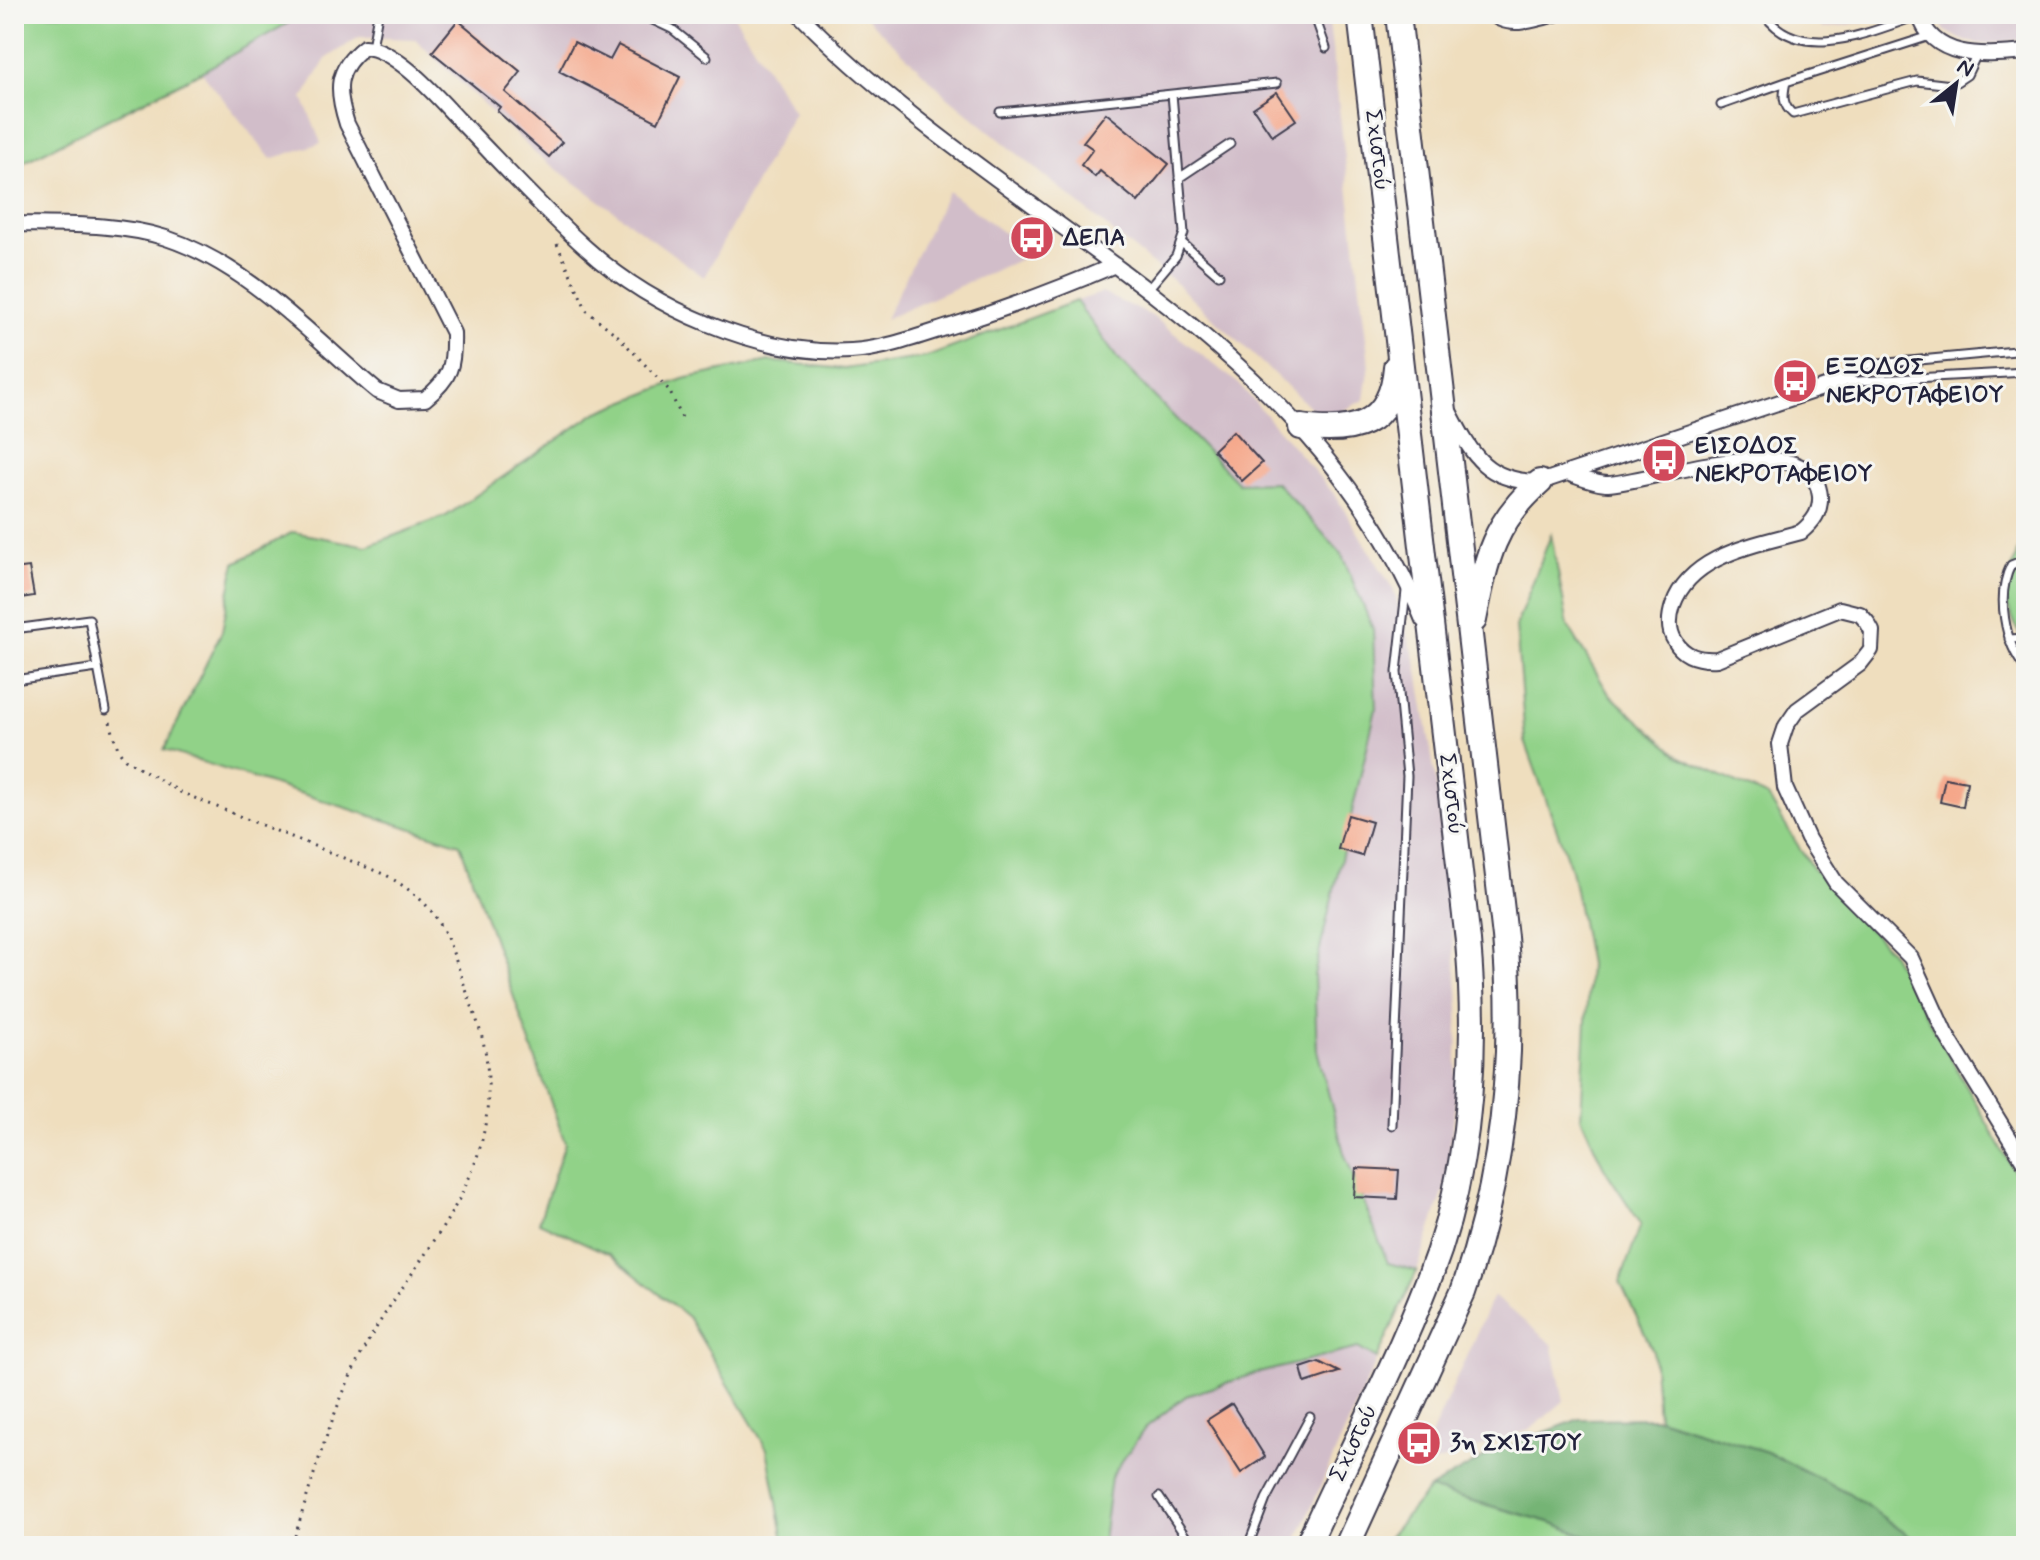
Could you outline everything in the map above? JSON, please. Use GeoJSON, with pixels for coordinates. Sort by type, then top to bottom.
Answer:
{"type":"FeatureCollection","features":[{"type":"Feature","properties":{"kind":"main road","name":"Σχιστού"},"geometry":{"type":"LineString","coordinates":[[1307,1546],[1428,1281],[1451,1202],[1468,1119],[1474,1048],[1473,991],[1360,14]]}},
{"type":"Feature","properties":{"kind":"main road","name":"Σχιστού"},"geometry":{"type":"LineString","coordinates":[[1347,1546],[1463,1292],[1483,1226],[1505,1116],[1509,988],[1398,14]]}},
{"type":"Feature","properties":{"kind":"main road"},"geometry":{"type":"LineString","coordinates":[[1301,427],[1355,428],[1376,417],[1387,403],[1395,374],[1399,333]]}},
{"type":"Feature","properties":{"kind":"main road"},"geometry":{"type":"LineString","coordinates":[[1470,642],[1493,545],[1513,506],[1540,482]]}},
{"type":"Feature","properties":{"kind":"street"},"geometry":{"type":"LineString","coordinates":[[799,14],[876,84],[1062,229],[1149,288],[1246,370],[1338,469],[1380,530],[1407,581],[1433,646]]}},
{"type":"Feature","properties":{"kind":"street"},"geometry":{"type":"LineString","coordinates":[[1919,15],[1932,36],[1948,48],[1976,56],[2026,52]]}},
{"type":"Feature","properties":{"kind":"street"},"geometry":{"type":"LineString","coordinates":[[14,224],[132,230],[197,250],[247,279],[377,391],[399,400],[425,399],[446,380],[453,357],[453,333],[347,124],[338,97],[338,80],[344,66],[364,47],[372,47],[419,79],[588,250],[674,307],[721,330],[762,342],[804,349],[851,351],[897,343],[1022,304],[1115,265]]}},
{"type":"Feature","properties":{"kind":"street"},"geometry":{"type":"LineString","coordinates":[[1443,399],[1465,443],[1488,470],[1511,482],[1540,482],[1840,382]]}},
{"type":"Feature","properties":{"kind":"street"},"geometry":{"type":"LineString","coordinates":[[1567,473],[1606,484],[1724,462],[1775,460],[1792,461],[1814,477],[1820,502],[1811,524],[1801,532],[1726,554],[1701,569],[1679,591],[1670,615],[1670,629],[1682,650],[1705,660],[1717,659],[1840,609],[1860,614],[1867,622],[1873,640],[1867,658],[1797,710],[1786,726],[1780,744],[1785,788],[1808,839],[1836,883],[1911,958],[1945,1033],[2026,1165]]}},
{"type":"Feature","properties":{"kind":"lane"},"geometry":{"type":"LineString","coordinates":[[372,47],[378,14]]}},
{"type":"Feature","properties":{"kind":"lane"},"geometry":{"type":"LineString","coordinates":[[640,14],[672,29],[707,57]]}},
{"type":"Feature","properties":{"kind":"lane"},"geometry":{"type":"LineString","coordinates":[[1314,14],[1326,48]]}},
{"type":"Feature","properties":{"kind":"lane"},"geometry":{"type":"LineString","coordinates":[[1488,14],[1495,22],[1510,27],[1567,14]]}},
{"type":"Feature","properties":{"kind":"lane"},"geometry":{"type":"LineString","coordinates":[[1764,14],[1784,33],[1810,43],[1865,33],[1919,15]]}},
{"type":"Feature","properties":{"kind":"lane"},"geometry":{"type":"LineString","coordinates":[[1721,105],[1932,36]]}},
{"type":"Feature","properties":{"kind":"lane"},"geometry":{"type":"LineString","coordinates":[[1786,82],[1785,101],[1793,114],[1917,81],[1952,85],[1967,75],[1976,56]]}},
{"type":"Feature","properties":{"kind":"lane"},"geometry":{"type":"LineString","coordinates":[[1000,112],[1277,83]]}},
{"type":"Feature","properties":{"kind":"lane"},"geometry":{"type":"LineString","coordinates":[[1149,288],[1176,256],[1184,233],[1172,94]]}},
{"type":"Feature","properties":{"kind":"lane"},"geometry":{"type":"LineString","coordinates":[[1179,178],[1230,144]]}},
{"type":"Feature","properties":{"kind":"lane"},"geometry":{"type":"LineString","coordinates":[[1181,242],[1219,275]]}},
{"type":"Feature","properties":{"kind":"lane"},"geometry":{"type":"LineString","coordinates":[[1840,382],[1867,365],[2026,350]]}},
{"type":"Feature","properties":{"kind":"lane"},"geometry":{"type":"LineString","coordinates":[[1840,382],[2026,372]]}},
{"type":"Feature","properties":{"kind":"lane"},"geometry":{"type":"LineString","coordinates":[[2026,559],[2011,565],[2002,582],[2009,639],[2026,669]]}},
{"type":"Feature","properties":{"kind":"lane"},"geometry":{"type":"LineString","coordinates":[[1392,1125],[1407,776],[1397,672],[1407,581]]}},
{"type":"Feature","properties":{"kind":"lane"},"geometry":{"type":"LineString","coordinates":[[14,629],[89,619],[106,710]]}},
{"type":"Feature","properties":{"kind":"lane"},"geometry":{"type":"LineString","coordinates":[[2009,639],[2026,638]]}},
{"type":"Feature","properties":{"kind":"lane"},"geometry":{"type":"LineString","coordinates":[[14,680],[97,668]]}},
{"type":"Feature","properties":{"kind":"lane"},"geometry":{"type":"LineString","coordinates":[[1248,1546],[1266,1499],[1310,1417]]}},
{"type":"Feature","properties":{"kind":"lane"},"geometry":{"type":"LineString","coordinates":[[1159,1497],[1192,1546]]}},
{"type":"Feature","properties":{"kind":"path"},"geometry":{"type":"LineString","coordinates":[[553,216],[557,245],[587,311],[618,336],[669,390],[682,418]]}},
{"type":"Feature","properties":{"kind":"path"},"geometry":{"type":"LineString","coordinates":[[106,710],[118,749],[150,775],[182,793],[386,875],[415,892],[432,907],[444,930],[487,1062],[489,1107],[486,1129],[468,1187],[390,1306],[355,1369],[330,1424],[292,1546]]}},
{"type":"Feature","properties":{"kind":"shaded area"},"geometry":{"type":"Polygon","coordinates":[[[302,14],[733,14],[794,112],[704,277],[536,154],[415,39],[359,37],[326,59],[303,98],[321,143],[271,159],[201,71],[302,14]]]}},
{"type":"Feature","properties":{"kind":"shaded area"},"geometry":{"type":"Polygon","coordinates":[[[863,14],[1328,14],[1369,364],[1364,400],[1340,412],[1313,410],[1172,280],[948,97],[863,14]]]}},
{"type":"Feature","properties":{"kind":"shaded area"},"geometry":{"type":"Polygon","coordinates":[[[1820,14],[1909,14],[1823,29],[1820,14]]]}},
{"type":"Feature","properties":{"kind":"shaded area"},"geometry":{"type":"Polygon","coordinates":[[[1937,14],[2026,14],[2026,39],[1984,44],[1964,41],[1944,30],[1937,14]]]}},
{"type":"Feature","properties":{"kind":"shaded area"},"geometry":{"type":"Polygon","coordinates":[[[948,191],[1032,254],[885,319],[948,191]]]}},
{"type":"Feature","properties":{"kind":"shaded area"},"geometry":{"type":"Polygon","coordinates":[[[1102,293],[1152,316],[1239,384],[1335,495],[1393,589],[1417,665],[1436,781],[1459,1000],[1455,1108],[1445,1187],[1417,1271],[1388,1264],[1344,1153],[1317,1050],[1314,975],[1376,710],[1276,482],[1238,483],[1117,357],[1076,301],[1102,293]]]}},
{"type":"Feature","properties":{"kind":"shaded area"},"geometry":{"type":"Polygon","coordinates":[[[1493,1296],[1552,1344],[1564,1401],[1531,1429],[1416,1470],[1493,1296]]]}},
{"type":"Feature","properties":{"kind":"shaded area"},"geometry":{"type":"Polygon","coordinates":[[[1358,1348],[1377,1359],[1294,1546],[1107,1546],[1103,1540],[1111,1477],[1145,1428],[1186,1396],[1251,1375],[1358,1348]]]}},
{"type":"Feature","properties":{"kind":"green space"},"geometry":{"type":"Polygon","coordinates":[[[14,14],[304,14],[203,71],[14,167],[14,14]]]}},
{"type":"Feature","properties":{"kind":"green space"},"geometry":{"type":"Polygon","coordinates":[[[1076,301],[1117,358],[1238,483],[1276,482],[1341,553],[1373,629],[1376,709],[1314,975],[1317,1050],[1344,1153],[1388,1263],[1417,1271],[1377,1359],[1358,1348],[1251,1375],[1186,1396],[1145,1428],[1111,1477],[1103,1540],[1107,1546],[785,1546],[767,1449],[688,1317],[609,1254],[539,1222],[565,1143],[460,844],[164,750],[222,631],[235,563],[293,532],[367,546],[446,516],[596,413],[683,379],[769,361],[844,369],[927,357],[1076,301]]]}},
{"type":"Feature","properties":{"kind":"green space"},"geometry":{"type":"Polygon","coordinates":[[[1551,535],[1568,626],[1609,694],[1680,757],[1768,797],[1812,868],[1890,951],[2026,1192],[2026,1546],[1923,1546],[1849,1493],[1767,1452],[1658,1418],[1653,1351],[1620,1282],[1641,1224],[1604,1168],[1581,1117],[1589,964],[1571,869],[1525,741],[1516,626],[1551,535]]]}},
{"type":"Feature","properties":{"kind":"green space"},"geometry":{"type":"Polygon","coordinates":[[[2018,549],[2026,549],[2026,651],[2004,597],[2018,549]]]}},
{"type":"Feature","properties":{"kind":"green space"},"geometry":{"type":"Polygon","coordinates":[[[1658,1418],[1767,1452],[1849,1493],[1923,1546],[1611,1546],[1553,1523],[1429,1489],[1492,1453],[1579,1419],[1658,1418]]]}},
{"type":"Feature","properties":{"kind":"green space"},"geometry":{"type":"Polygon","coordinates":[[[1429,1489],[1553,1523],[1611,1546],[1381,1546],[1429,1489]]]}},
{"type":"Feature","properties":{"kind":"building"},"geometry":{"type":"Polygon","coordinates":[[[458,20],[521,72],[505,92],[562,142],[549,157],[497,111],[500,107],[432,52],[458,20]]]}},
{"type":"Feature","properties":{"kind":"building"},"geometry":{"type":"Polygon","coordinates":[[[574,42],[610,60],[618,45],[680,77],[658,122],[559,71],[574,42]]]}},
{"type":"Feature","properties":{"kind":"building"},"geometry":{"type":"Polygon","coordinates":[[[1277,92],[1296,120],[1272,136],[1253,108],[1277,92]]]}},
{"type":"Feature","properties":{"kind":"building"},"geometry":{"type":"Polygon","coordinates":[[[1106,113],[1169,164],[1138,202],[1100,171],[1095,177],[1081,165],[1093,149],[1083,142],[1106,113]]]}},
{"type":"Feature","properties":{"kind":"building"},"geometry":{"type":"Polygon","coordinates":[[[1233,431],[1262,463],[1242,481],[1213,450],[1233,431]]]}},
{"type":"Feature","properties":{"kind":"building"},"geometry":{"type":"Polygon","coordinates":[[[29,567],[34,596],[14,599],[14,569],[29,567]]]}},
{"type":"Feature","properties":{"kind":"building"},"geometry":{"type":"Polygon","coordinates":[[[1945,778],[1967,782],[1963,807],[1940,802],[1945,778]]]}},
{"type":"Feature","properties":{"kind":"building"},"geometry":{"type":"Polygon","coordinates":[[[1348,815],[1372,822],[1362,856],[1338,849],[1348,815]]]}},
{"type":"Feature","properties":{"kind":"building"},"geometry":{"type":"Polygon","coordinates":[[[1356,1168],[1399,1170],[1397,1199],[1354,1197],[1356,1168]]]}},
{"type":"Feature","properties":{"kind":"building"},"geometry":{"type":"Polygon","coordinates":[[[1319,1362],[1339,1372],[1305,1383],[1301,1368],[1319,1362]]]}},
{"type":"Feature","properties":{"kind":"building"},"geometry":{"type":"Polygon","coordinates":[[[1232,1404],[1265,1457],[1241,1473],[1207,1420],[1232,1404]]]}},
{"type":"Feature","properties":{"kind":"place","name":"ΔΕΠΑ"},"geometry":{"type":"Point","coordinates":[1032,238]}},
{"type":"Feature","properties":{"kind":"place","name":"ΕΞΟΔΟΣ ΝΕΚΡΟΤΑΦΕΙΟΥ"},"geometry":{"type":"Point","coordinates":[1795,381]}},
{"type":"Feature","properties":{"kind":"place","name":"ΕΙΣΟΔΟΣ ΝΕΚΡΟΤΑΦΕΙΟΥ"},"geometry":{"type":"Point","coordinates":[1664,460]}},
{"type":"Feature","properties":{"kind":"place","name":"3η ΣΧΙΣΤΟΥ"},"geometry":{"type":"Point","coordinates":[1419,1443]}}]}
